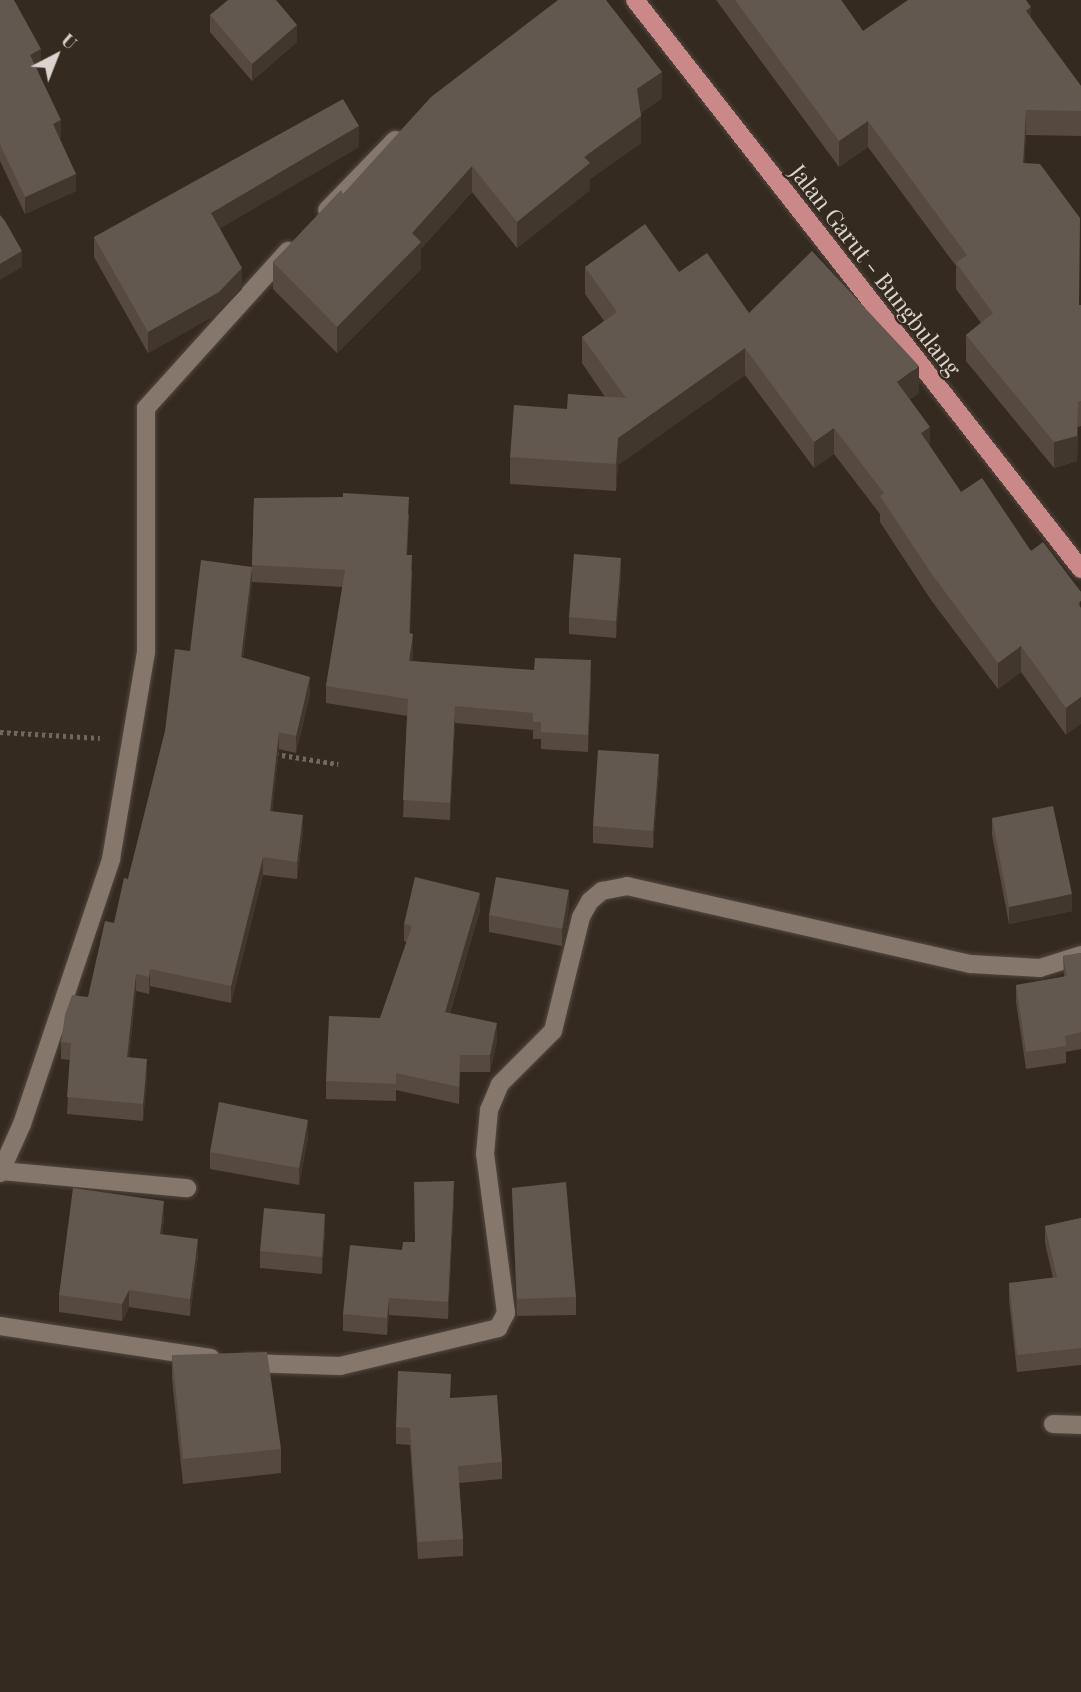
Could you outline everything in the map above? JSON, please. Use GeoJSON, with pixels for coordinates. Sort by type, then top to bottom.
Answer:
{"type":"FeatureCollection","features":[{"type":"Feature","properties":{"kind":"main road","name":"Jalan Garut - Bungbulang"},"geometry":{"type":"LineString","coordinates":[[635,0],[1081,569]]}},
{"type":"Feature","properties":{"kind":"street"},"geometry":{"type":"LineString","coordinates":[[187,1188],[1,1172],[22,1124],[111,859],[146,652],[146,408],[307,231],[408,127]]}},
{"type":"Feature","properties":{"kind":"street"},"geometry":{"type":"LineString","coordinates":[[0,1326],[255,1364],[312,1368],[340,1366],[498,1328],[506,1313],[485,1154],[489,1110],[500,1084],[553,1031],[581,917],[590,901],[612,887],[627,886],[971,964],[1040,968],[1081,955]]}},
{"type":"Feature","properties":{"kind":"street"},"geometry":{"type":"LineString","coordinates":[[1054,1424],[1081,1425]]}},
{"type":"Feature","properties":{"kind":"path"},"geometry":{"type":"LineString","coordinates":[[0,732],[133,740]]}},
{"type":"Feature","properties":{"kind":"path"},"geometry":{"type":"LineString","coordinates":[[264,753],[338,764]]}},
{"type":"Feature","properties":{"kind":"building"},"geometry":{"type":"Polygon","coordinates":[[[0,0],[14,0],[41,49],[30,55],[61,120],[53,124],[76,174],[25,197],[0,144],[0,0]]]}},
{"type":"Feature","properties":{"kind":"building"},"geometry":{"type":"Polygon","coordinates":[[[228,0],[276,0],[297,25],[252,64],[210,15],[228,0]]]}},
{"type":"Feature","properties":{"kind":"building"},"geometry":{"type":"Polygon","coordinates":[[[558,0],[606,0],[662,72],[637,89],[641,116],[584,157],[590,163],[517,222],[472,166],[412,233],[421,242],[337,327],[273,262],[341,190],[343,194],[431,97],[558,0]]]}},
{"type":"Feature","properties":{"kind":"building"},"geometry":{"type":"Polygon","coordinates":[[[735,0],[841,0],[863,31],[908,0],[1026,0],[1031,7],[1026,11],[1081,86],[1081,111],[1026,110],[1023,163],[1040,164],[1080,218],[1081,401],[1078,401],[1077,436],[1054,442],[966,335],[993,313],[956,263],[967,255],[868,121],[839,141],[735,0]]]}},
{"type":"Feature","properties":{"kind":"building"},"geometry":{"type":"Polygon","coordinates":[[[343,99],[359,126],[211,213],[242,268],[219,292],[148,332],[94,237],[343,99]]]}},
{"type":"Feature","properties":{"kind":"building"},"geometry":{"type":"Polygon","coordinates":[[[0,215],[22,251],[0,264],[0,215]]]}},
{"type":"Feature","properties":{"kind":"building"},"geometry":{"type":"Polygon","coordinates":[[[645,224],[679,272],[707,253],[749,313],[812,251],[919,366],[897,382],[930,427],[921,433],[961,492],[982,478],[1031,551],[1043,542],[1081,592],[1081,601],[1078,603],[1081,608],[1081,697],[1066,708],[1021,646],[998,663],[931,573],[880,496],[884,493],[834,428],[814,442],[745,348],[618,438],[616,464],[510,457],[514,405],[567,409],[568,394],[626,398],[582,337],[617,312],[585,267],[645,224]]]}},
{"type":"Feature","properties":{"kind":"building"},"geometry":{"type":"Polygon","coordinates":[[[343,493],[409,497],[406,555],[412,555],[409,633],[413,634],[409,661],[534,670],[535,658],[591,660],[588,735],[541,732],[541,722],[533,722],[533,713],[455,706],[450,803],[403,800],[408,699],[326,686],[345,570],[252,565],[254,498],[343,497],[343,493]]]}},
{"type":"Feature","properties":{"kind":"building"},"geometry":{"type":"Polygon","coordinates":[[[574,554],[621,558],[616,621],[569,617],[574,554]]]}},
{"type":"Feature","properties":{"kind":"building"},"geometry":{"type":"Polygon","coordinates":[[[201,560],[252,567],[241,657],[310,677],[296,736],[279,732],[270,811],[303,815],[297,862],[263,857],[231,986],[150,969],[149,977],[136,974],[127,1057],[147,1059],[143,1104],[67,1097],[71,1043],[61,1042],[65,1015],[72,995],[88,997],[105,921],[114,923],[124,878],[128,879],[165,731],[175,649],[190,651],[201,560]]]}},
{"type":"Feature","properties":{"kind":"building"},"geometry":{"type":"Polygon","coordinates":[[[598,750],[659,754],[653,831],[593,826],[598,750]]]}},
{"type":"Feature","properties":{"kind":"building"},"geometry":{"type":"Polygon","coordinates":[[[1053,806],[1072,894],[1009,907],[992,818],[1053,806]]]}},
{"type":"Feature","properties":{"kind":"building"},"geometry":{"type":"Polygon","coordinates":[[[415,877],[480,893],[445,1012],[497,1023],[490,1055],[460,1055],[459,1087],[396,1073],[396,1084],[326,1081],[329,1016],[380,1018],[412,926],[404,924],[415,877]]]}},
{"type":"Feature","properties":{"kind":"building"},"geometry":{"type":"Polygon","coordinates":[[[496,877],[569,890],[562,929],[489,915],[496,877]]]}},
{"type":"Feature","properties":{"kind":"building"},"geometry":{"type":"Polygon","coordinates":[[[1081,953],[1081,1032],[1065,1036],[1066,1046],[1026,1052],[1016,985],[1067,976],[1063,956],[1081,953]]]}},
{"type":"Feature","properties":{"kind":"building"},"geometry":{"type":"Polygon","coordinates":[[[219,1102],[308,1120],[299,1168],[210,1152],[219,1102]]]}},
{"type":"Feature","properties":{"kind":"building"},"geometry":{"type":"Polygon","coordinates":[[[454,1181],[448,1302],[389,1298],[387,1318],[343,1314],[350,1245],[402,1250],[403,1242],[415,1242],[414,1182],[454,1181]]]}},
{"type":"Feature","properties":{"kind":"building"},"geometry":{"type":"Polygon","coordinates":[[[566,1182],[576,1297],[517,1299],[512,1188],[566,1182]]]}},
{"type":"Feature","properties":{"kind":"building"},"geometry":{"type":"Polygon","coordinates":[[[73,1188],[164,1201],[160,1234],[198,1239],[190,1299],[129,1290],[122,1304],[59,1295],[73,1188]]]}},
{"type":"Feature","properties":{"kind":"building"},"geometry":{"type":"Polygon","coordinates":[[[264,1208],[325,1214],[322,1257],[260,1251],[264,1208]]]}},
{"type":"Feature","properties":{"kind":"building"},"geometry":{"type":"Polygon","coordinates":[[[1081,1218],[1081,1348],[1017,1355],[1009,1283],[1057,1277],[1045,1226],[1081,1218]]]}},
{"type":"Feature","properties":{"kind":"building"},"geometry":{"type":"Polygon","coordinates":[[[267,1352],[281,1449],[183,1459],[172,1355],[267,1352]]]}},
{"type":"Feature","properties":{"kind":"building"},"geometry":{"type":"Polygon","coordinates":[[[398,1371],[451,1374],[450,1398],[497,1395],[502,1462],[458,1466],[463,1539],[418,1542],[410,1428],[396,1427],[398,1371]]]}}]}
